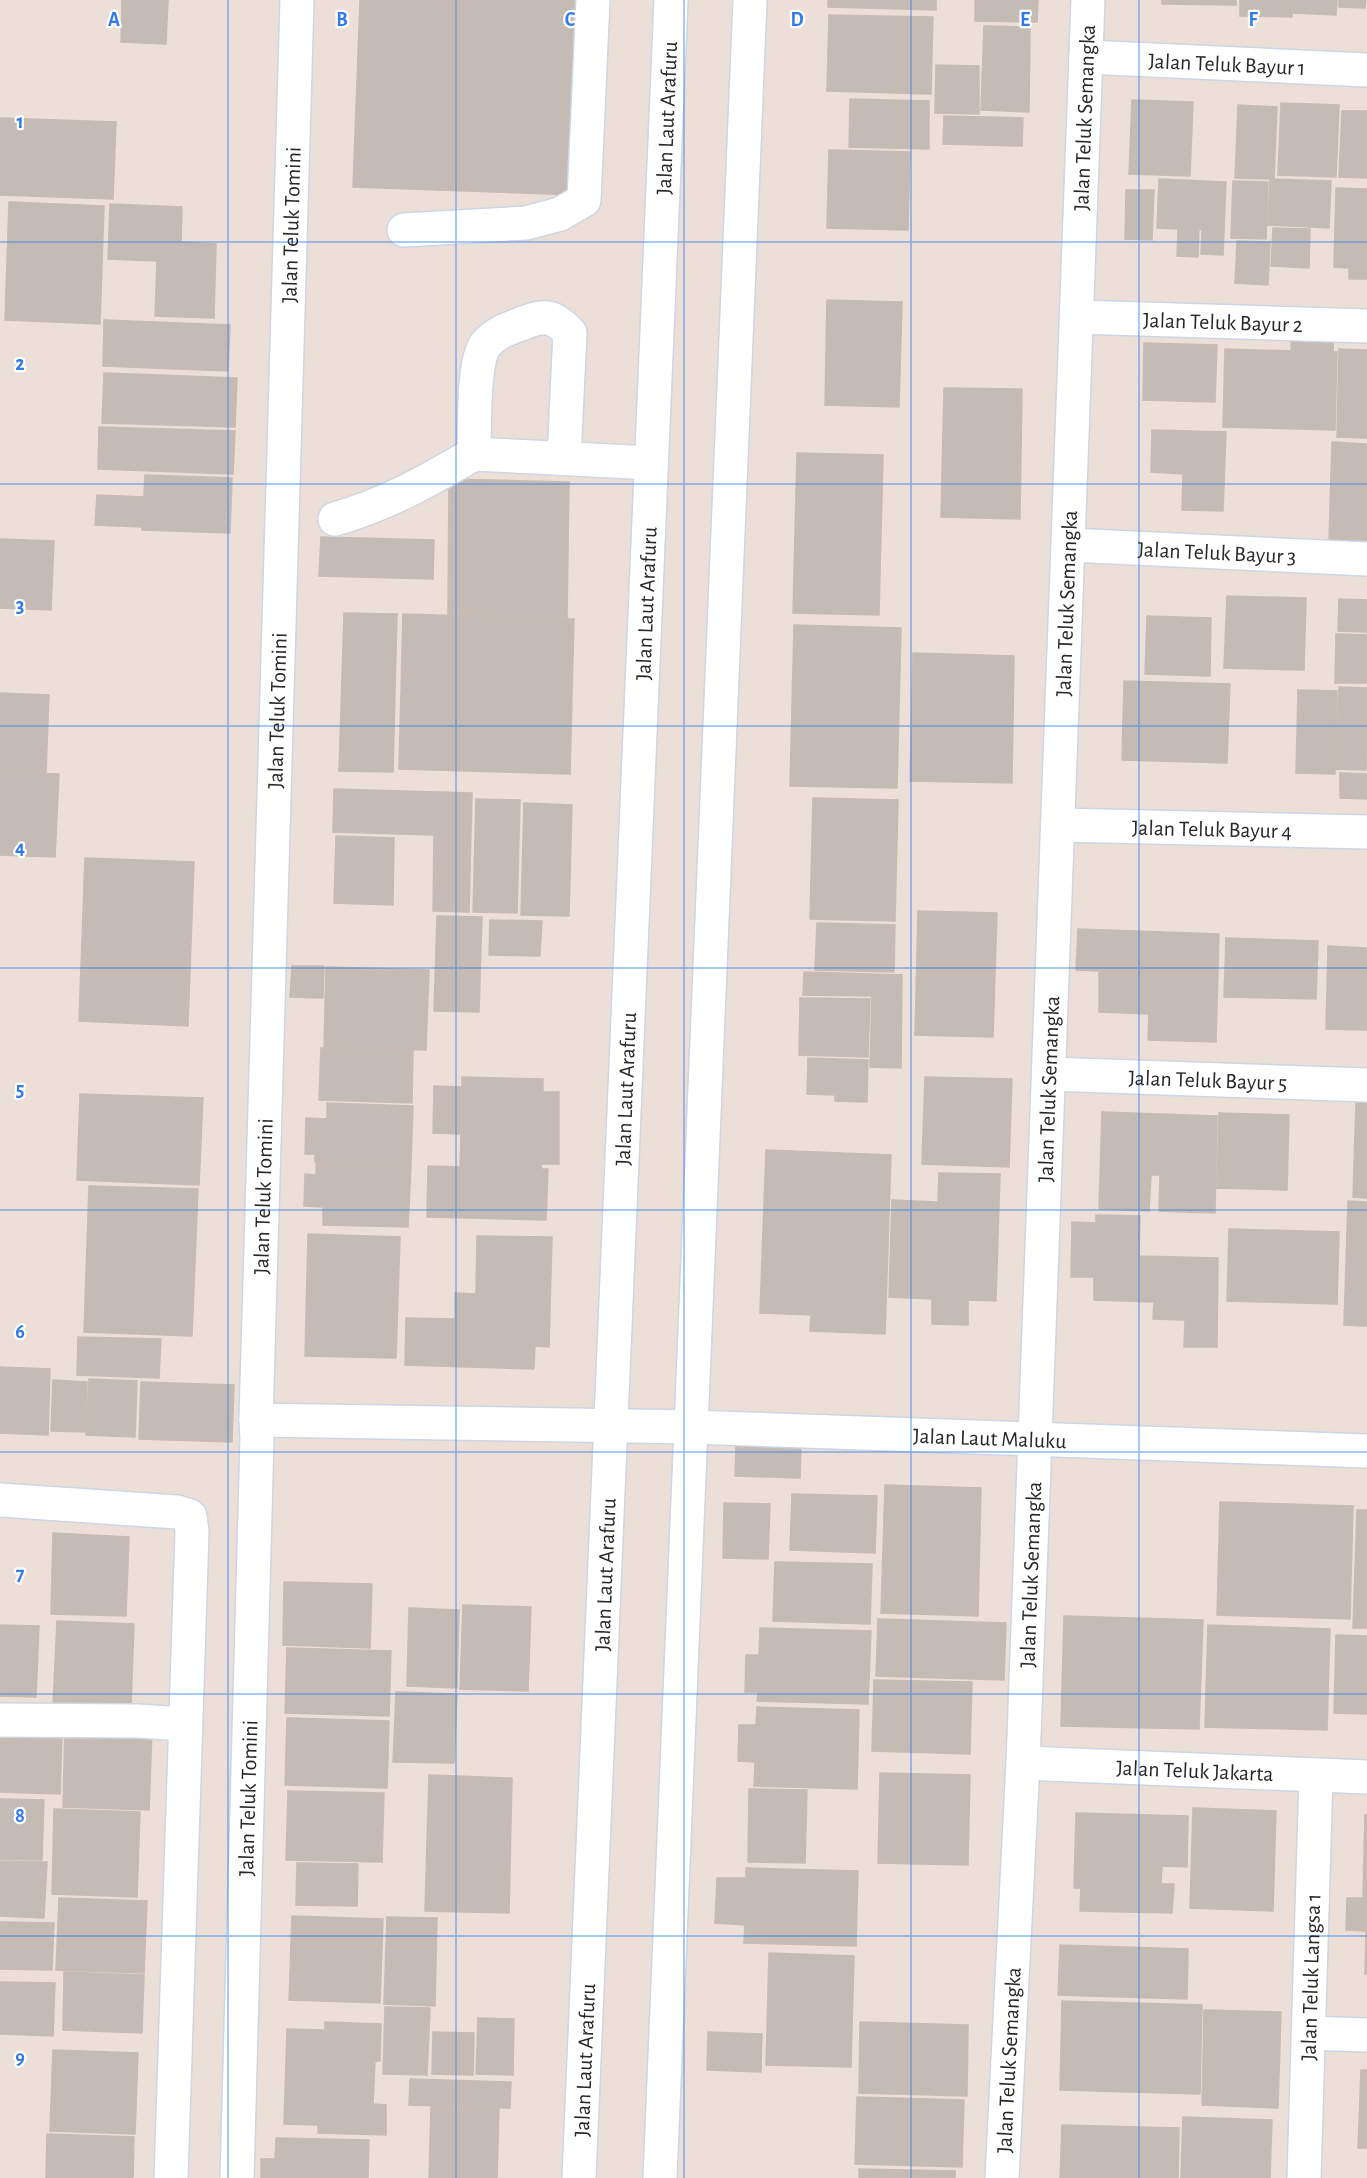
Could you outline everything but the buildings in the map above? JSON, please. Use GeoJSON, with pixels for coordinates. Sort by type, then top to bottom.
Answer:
{"type":"FeatureCollection","features":[{"type":"Feature","properties":{"kind":"street","name":"Jalan Teluk Tomini"},"geometry":{"type":"LineString","coordinates":[[237,2178],[256,1420],[297,0]]}},
{"type":"Feature","properties":{"kind":"street"},"geometry":{"type":"LineString","coordinates":[[404,230],[526,223],[560,214],[584,200],[593,0]]}},
{"type":"Feature","properties":{"kind":"street","name":"Jalan Laut Arafuru"},"geometry":{"type":"LineString","coordinates":[[579,2178],[671,0]]}},
{"type":"Feature","properties":{"kind":"street"},"geometry":{"type":"LineString","coordinates":[[660,2178],[750,0]]}},
{"type":"Feature","properties":{"kind":"street","name":"Jalan Teluk Semangka"},"geometry":{"type":"LineString","coordinates":[[1002,2178],[1023,1763],[1089,0]]}},
{"type":"Feature","properties":{"kind":"street","name":"Jalan Teluk Bayur 1"},"geometry":{"type":"LineString","coordinates":[[1086,57],[1367,70]]}},
{"type":"Feature","properties":{"kind":"street"},"geometry":{"type":"LineString","coordinates":[[474,454],[477,366],[485,345],[501,332],[540,317],[558,320],[570,333],[564,458]]}},
{"type":"Feature","properties":{"kind":"street","name":"Jalan Teluk Bayur 2"},"geometry":{"type":"LineString","coordinates":[[1077,317],[1367,326]]}},
{"type":"Feature","properties":{"kind":"street"},"geometry":{"type":"LineString","coordinates":[[335,519],[369,509],[408,492],[474,454],[651,463]]}},
{"type":"Feature","properties":{"kind":"street","name":"Jalan Teluk Bayur 3"},"geometry":{"type":"LineString","coordinates":[[1069,545],[1367,559]]}},
{"type":"Feature","properties":{"kind":"street","name":"Jalan Teluk Bayur 4"},"geometry":{"type":"LineString","coordinates":[[1058,825],[1367,832]]}},
{"type":"Feature","properties":{"kind":"street","name":"Jalan Teluk Bayur 5"},"geometry":{"type":"LineString","coordinates":[[1049,1074],[1367,1085]]}},
{"type":"Feature","properties":{"kind":"street"},"geometry":{"type":"LineString","coordinates":[[256,1420],[611,1426]]}},
{"type":"Feature","properties":{"kind":"street","name":"Jalan Laut Maluku"},"geometry":{"type":"LineString","coordinates":[[611,1426],[1367,1451]]}},
{"type":"Feature","properties":{"kind":"street"},"geometry":{"type":"LineString","coordinates":[[0,1500],[177,1512],[190,1516],[192,1532],[171,2178]]}},
{"type":"Feature","properties":{"kind":"street"},"geometry":{"type":"LineString","coordinates":[[0,1720],[137,1721],[184,1724]]}},
{"type":"Feature","properties":{"kind":"street","name":"Jalan Teluk Jakarta"},"geometry":{"type":"LineString","coordinates":[[1023,1763],[1367,1777]]}},
{"type":"Feature","properties":{"kind":"street","name":"Jalan Teluk Langsa 1"},"geometry":{"type":"LineString","coordinates":[[1304,2178],[1316,1776]]}},
{"type":"Feature","properties":{"kind":"street"},"geometry":{"type":"LineString","coordinates":[[1308,2033],[1367,2035]]}}]}
